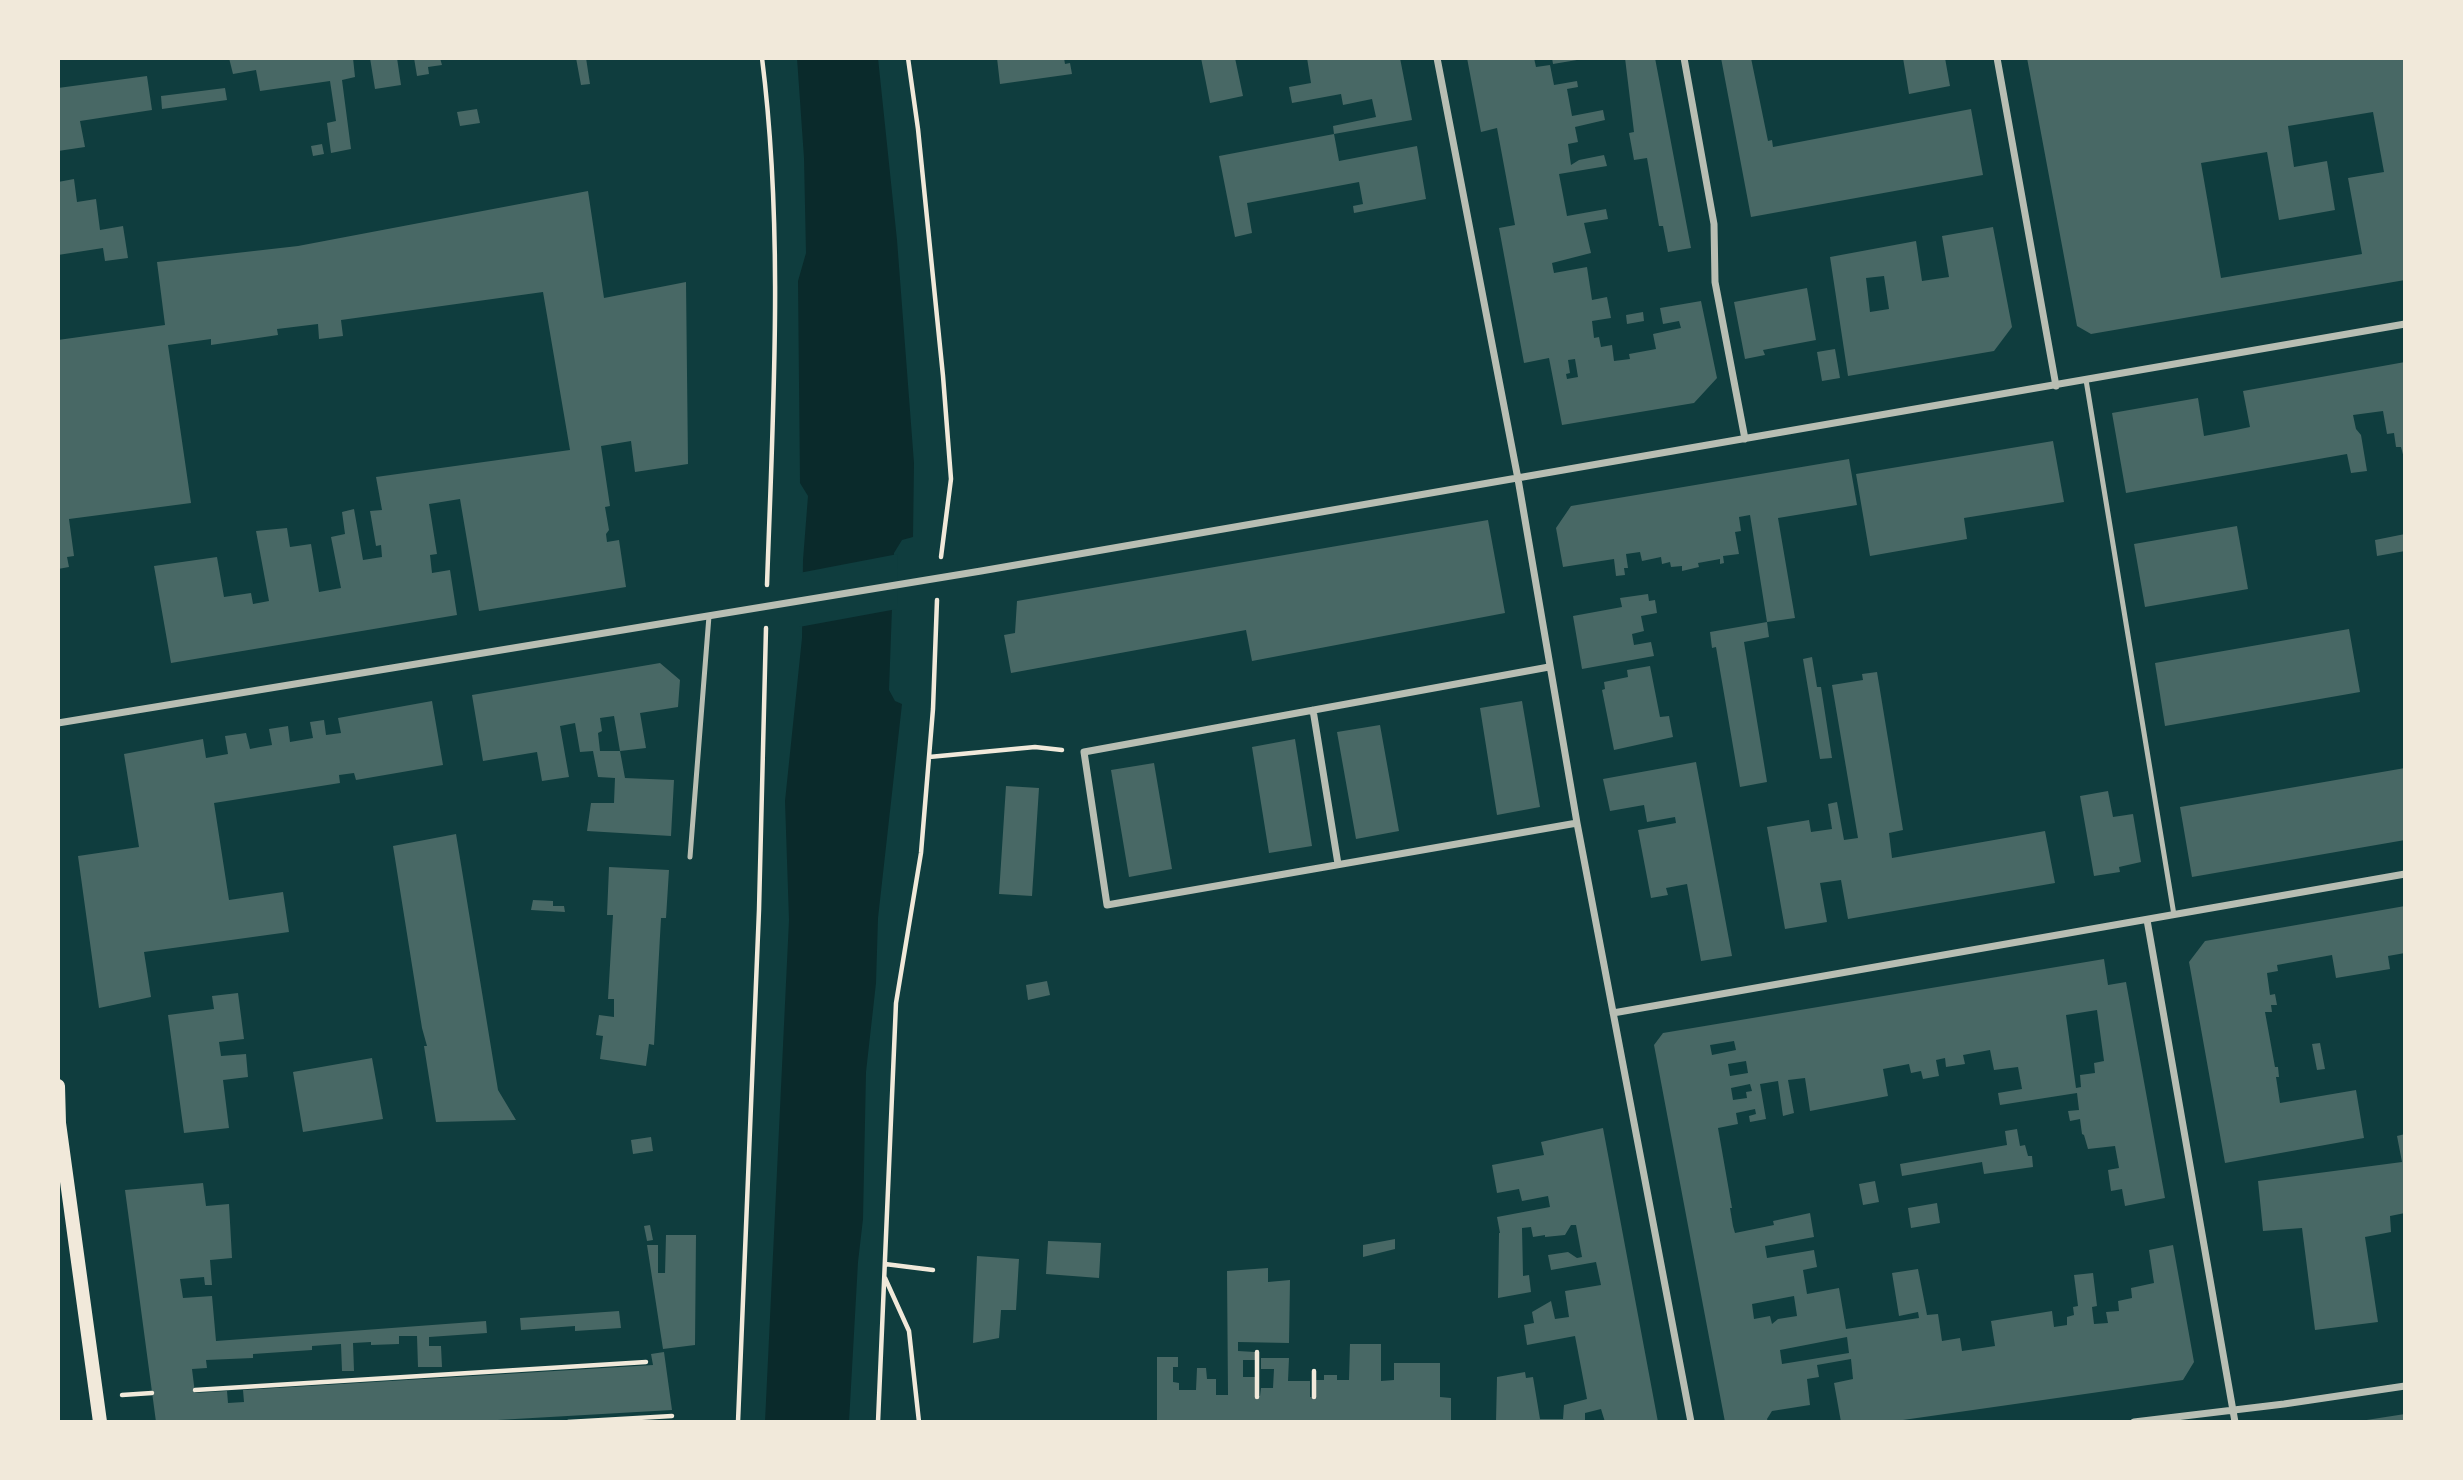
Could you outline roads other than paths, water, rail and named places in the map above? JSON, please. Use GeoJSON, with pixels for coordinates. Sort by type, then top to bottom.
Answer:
{"type":"FeatureCollection","features":[{"type":"Feature","properties":{"kind":"main road"},"geometry":{"type":"LineString","coordinates":[[58,1086],[58,1121],[100,1422]]}},
{"type":"Feature","properties":{"kind":"street"},"geometry":{"type":"LineString","coordinates":[[1437,58],[1518,479],[1577,822],[1691,1422]]}},
{"type":"Feature","properties":{"kind":"street"},"geometry":{"type":"LineString","coordinates":[[1684,58],[1714,224],[1715,282],[1745,439]]}},
{"type":"Feature","properties":{"kind":"street"},"geometry":{"type":"LineString","coordinates":[[1997,58],[2056,386]]}},
{"type":"Feature","properties":{"kind":"street"},"geometry":{"type":"LineString","coordinates":[[58,723],[938,578],[2405,324]]}},
{"type":"Feature","properties":{"kind":"street"},"geometry":{"type":"LineString","coordinates":[[1549,667],[1084,752],[1107,905],[1577,822]]}},
{"type":"Feature","properties":{"kind":"street"},"geometry":{"type":"LineString","coordinates":[[1313,710],[1338,864]]}},
{"type":"Feature","properties":{"kind":"street"},"geometry":{"type":"LineString","coordinates":[[1613,1013],[2405,874]]}},
{"type":"Feature","properties":{"kind":"street"},"geometry":{"type":"LineString","coordinates":[[2147,920],[2235,1422]]}},
{"type":"Feature","properties":{"kind":"street"},"geometry":{"type":"LineString","coordinates":[[2134,1422],[2405,1386]]}},
{"type":"Feature","properties":{"kind":"lane"},"geometry":{"type":"LineString","coordinates":[[2086,380],[2174,915]]}},
{"type":"Feature","properties":{"kind":"lane"},"geometry":{"type":"LineString","coordinates":[[690,857],[709,615]]}},
{"type":"Feature","properties":{"kind":"water"},"geometry":{"type":"Polygon","coordinates":[[[797,58],[878,58],[897,240],[914,463],[913,537],[902,540],[894,553],[889,690],[895,701],[902,704],[878,918],[876,983],[866,1072],[863,1219],[849,1422],[765,1422],[789,920],[785,801],[802,638],[803,560],[808,496],[800,483],[798,281],[806,253],[804,158],[797,58]]]}}]}
